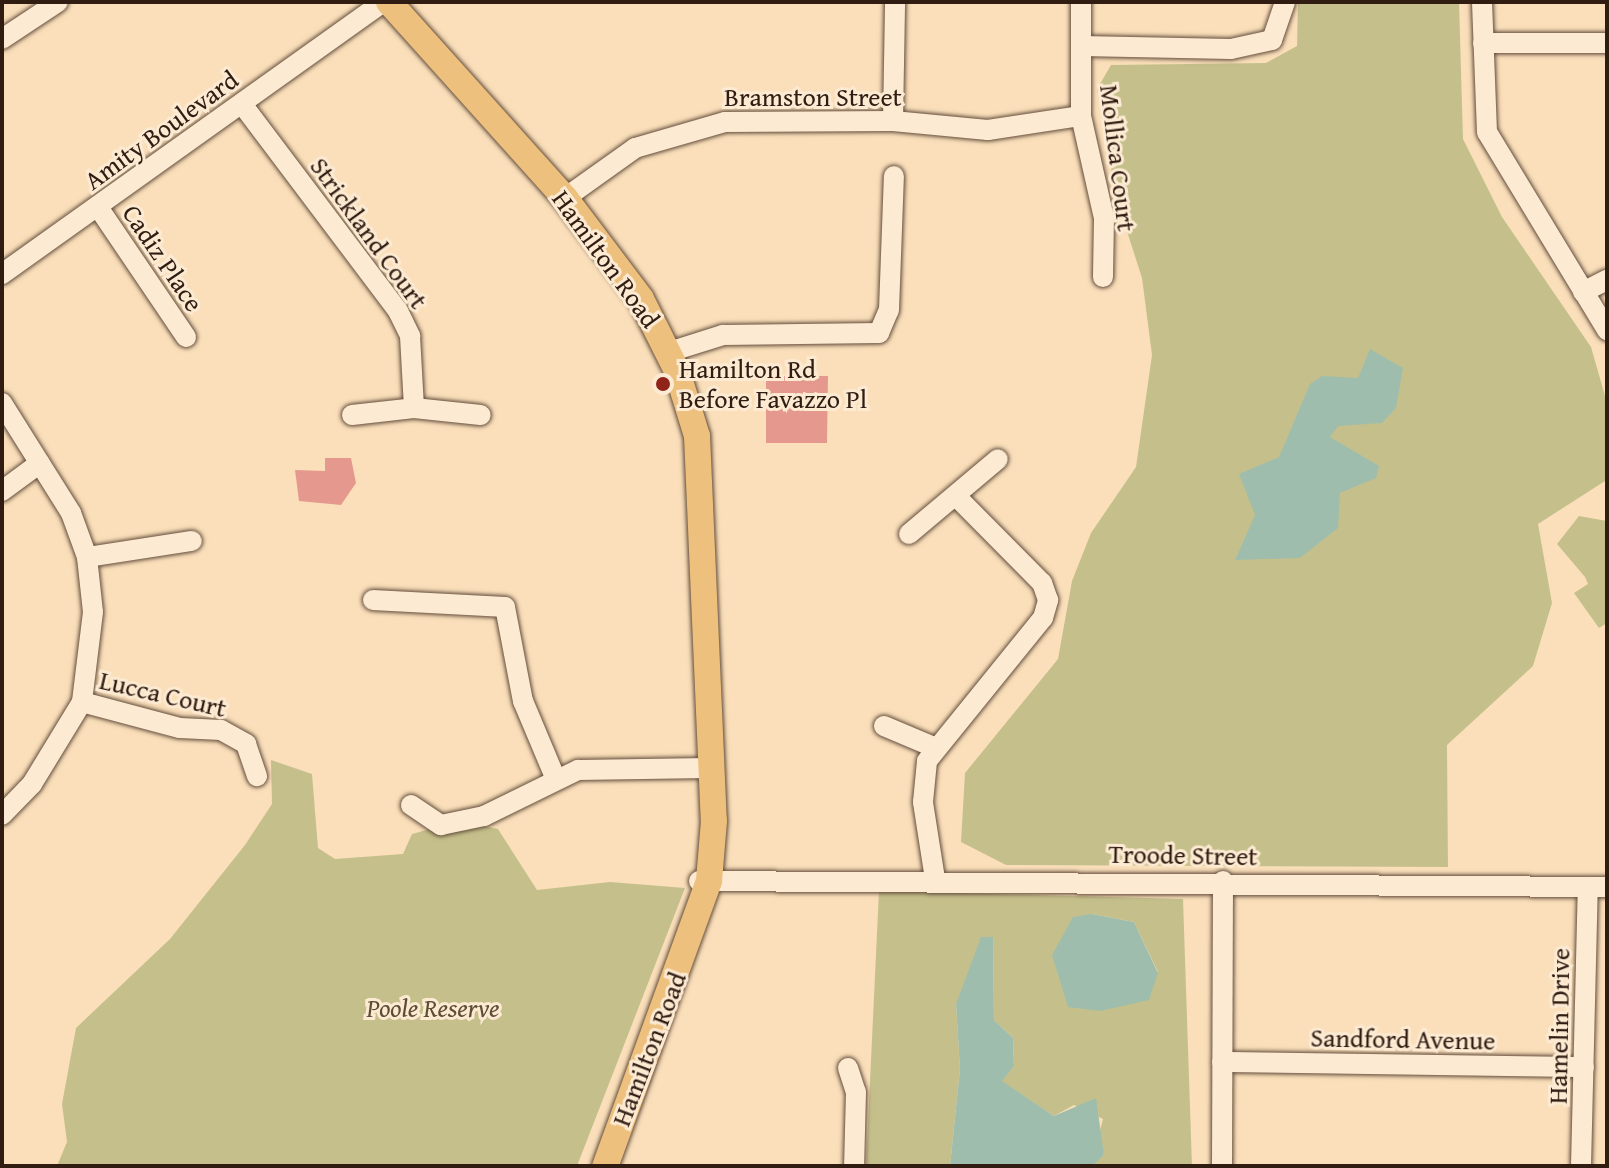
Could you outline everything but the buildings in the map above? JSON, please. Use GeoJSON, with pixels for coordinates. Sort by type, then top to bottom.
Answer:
{"type":"FeatureCollection","features":[{"type":"Feature","properties":{"kind":"main road","name":"Hamilton Road"},"geometry":{"type":"LineString","coordinates":[[386,2],[565,198],[641,299],[669,352],[703,477],[709,812],[704,875],[694,932],[605,1166]]}},
{"type":"Feature","properties":{"kind":"street"},"geometry":{"type":"LineString","coordinates":[[2,39],[58,2]]}},
{"type":"Feature","properties":{"kind":"street","name":"Amity Boulevard"},"geometry":{"type":"LineString","coordinates":[[347,23],[359,2]]}},
{"type":"Feature","properties":{"kind":"street","name":"Amity Boulevard"},"geometry":{"type":"LineString","coordinates":[[2,274],[242,104],[347,23],[386,2]]}},
{"type":"Feature","properties":{"kind":"street"},"geometry":{"type":"LineString","coordinates":[[893,121],[895,2]]}},
{"type":"Feature","properties":{"kind":"street","name":"Mollica Court"},"geometry":{"type":"LineString","coordinates":[[1081,2],[1081,116],[1104,218],[1103,277]]}},
{"type":"Feature","properties":{"kind":"street"},"geometry":{"type":"LineString","coordinates":[[1081,46],[1231,49],[1272,40],[1285,2]]}},
{"type":"Feature","properties":{"kind":"street"},"geometry":{"type":"LineString","coordinates":[[1482,2],[1487,132],[1607,330]]}},
{"type":"Feature","properties":{"kind":"street"},"geometry":{"type":"LineString","coordinates":[[1483,43],[1607,43]]}},
{"type":"Feature","properties":{"kind":"street","name":"Strickland Court"},"geometry":{"type":"LineString","coordinates":[[242,104],[405,324],[414,408]]}},
{"type":"Feature","properties":{"kind":"street","name":"Bramston Street"},"geometry":{"type":"LineString","coordinates":[[565,198],[635,148],[693,128],[893,121],[988,130],[1081,116]]}},
{"type":"Feature","properties":{"kind":"street"},"geometry":{"type":"LineString","coordinates":[[669,352],[723,335],[879,333],[889,310],[894,176]]}},
{"type":"Feature","properties":{"kind":"street","name":"Cadiz Place"},"geometry":{"type":"LineString","coordinates":[[98,207],[186,337]]}},
{"type":"Feature","properties":{"kind":"street"},"geometry":{"type":"LineString","coordinates":[[1583,292],[1607,280]]}},
{"type":"Feature","properties":{"kind":"street"},"geometry":{"type":"LineString","coordinates":[[2,403],[71,513],[87,557],[93,612],[82,702],[32,784],[2,815]]}},
{"type":"Feature","properties":{"kind":"street"},"geometry":{"type":"LineString","coordinates":[[352,415],[414,408],[481,415]]}},
{"type":"Feature","properties":{"kind":"street"},"geometry":{"type":"LineString","coordinates":[[909,534],[957,497],[998,459]]}},
{"type":"Feature","properties":{"kind":"street"},"geometry":{"type":"LineString","coordinates":[[2,491],[40,463]]}},
{"type":"Feature","properties":{"kind":"street"},"geometry":{"type":"LineString","coordinates":[[935,879],[923,802],[934,747],[1043,618],[1048,600],[1042,583],[957,497]]}},
{"type":"Feature","properties":{"kind":"street"},"geometry":{"type":"LineString","coordinates":[[87,557],[192,541]]}},
{"type":"Feature","properties":{"kind":"street"},"geometry":{"type":"LineString","coordinates":[[373,600],[505,607],[523,701],[555,777]]}},
{"type":"Feature","properties":{"kind":"street","name":"Lucca Court"},"geometry":{"type":"LineString","coordinates":[[82,702],[180,728],[221,730],[246,744],[257,776]]}},
{"type":"Feature","properties":{"kind":"street"},"geometry":{"type":"LineString","coordinates":[[884,726],[934,747]]}},
{"type":"Feature","properties":{"kind":"street"},"geometry":{"type":"LineString","coordinates":[[411,805],[441,825],[484,816],[555,777],[598,768],[708,768]]}},
{"type":"Feature","properties":{"kind":"street","name":"Troode Street"},"geometry":{"type":"LineString","coordinates":[[704,875],[1598,887]]}},
{"type":"Feature","properties":{"kind":"street"},"geometry":{"type":"LineString","coordinates":[[1222,1166],[1223,881]]}},
{"type":"Feature","properties":{"kind":"street","name":"Hamelin Drive"},"geometry":{"type":"LineString","coordinates":[[1581,1166],[1584,1067],[1598,887]]}},
{"type":"Feature","properties":{"kind":"street","name":"Sandford Avenue"},"geometry":{"type":"LineString","coordinates":[[1222,1062],[1584,1067]]}},
{"type":"Feature","properties":{"kind":"street"},"geometry":{"type":"LineString","coordinates":[[848,1068],[856,1092],[854,1166]]}},
{"type":"Feature","properties":{"kind":"green space"},"geometry":{"type":"Polygon","coordinates":[[[1298,2],[1459,2],[1463,139],[1502,217],[1591,347],[1607,403],[1605,481],[1538,524],[1552,603],[1533,666],[1447,745],[1448,867],[1006,865],[961,842],[965,773],[1058,659],[1072,581],[1091,533],[1136,467],[1152,355],[1142,278],[1116,197],[1097,89],[1111,65],[1266,63],[1297,46],[1298,2]]]}},
{"type":"Feature","properties":{"kind":"green space"},"geometry":{"type":"Polygon","coordinates":[[[1579,516],[1607,521],[1607,623],[1599,628],[1574,593],[1588,584],[1585,577],[1557,544],[1579,516]]]}},
{"type":"Feature","properties":{"kind":"green space","name":"Poole Reserve"},"geometry":{"type":"Polygon","coordinates":[[[271,760],[312,774],[318,848],[335,859],[403,854],[412,834],[459,821],[498,829],[537,890],[610,882],[685,888],[577,1166],[57,1166],[67,1142],[62,1104],[76,1028],[170,939],[245,845],[272,804],[271,760]]]}},
{"type":"Feature","properties":{"kind":"green space"},"geometry":{"type":"Polygon","coordinates":[[[879,891],[1183,899],[1192,1166],[1087,1166],[1104,1155],[1098,1138],[1103,1119],[1074,1105],[1054,1116],[1001,1081],[1014,1066],[1013,1038],[994,1020],[993,937],[956,1004],[960,1069],[950,1166],[866,1166],[879,891]],[[1092,914],[1052,955],[1158,972],[1134,922],[1092,914]]]}},
{"type":"Feature","properties":{"kind":"shaded area"},"geometry":{"type":"Polygon","coordinates":[[[1370,349],[1403,368],[1396,408],[1382,423],[1338,426],[1330,437],[1379,466],[1376,478],[1340,493],[1338,528],[1300,558],[1235,560],[1255,515],[1239,474],[1279,457],[1310,384],[1322,376],[1358,378],[1370,349]]]}},
{"type":"Feature","properties":{"kind":"shaded area"},"geometry":{"type":"Polygon","coordinates":[[[1092,914],[1134,922],[1158,973],[1149,1000],[1100,1011],[1068,1007],[1052,955],[1073,917],[1092,914]]]}},
{"type":"Feature","properties":{"kind":"shaded area"},"geometry":{"type":"Polygon","coordinates":[[[981,937],[993,937],[994,1020],[1013,1038],[1014,1066],[1002,1081],[1054,1116],[1096,1098],[1104,1155],[1093,1165],[950,1166],[960,1069],[956,1004],[981,937]]]}},
{"type":"Feature","properties":{"kind":"place","name":"Hamilton Rd Before Favazzo Pl"},"geometry":{"type":"Point","coordinates":[663,384]}}]}
